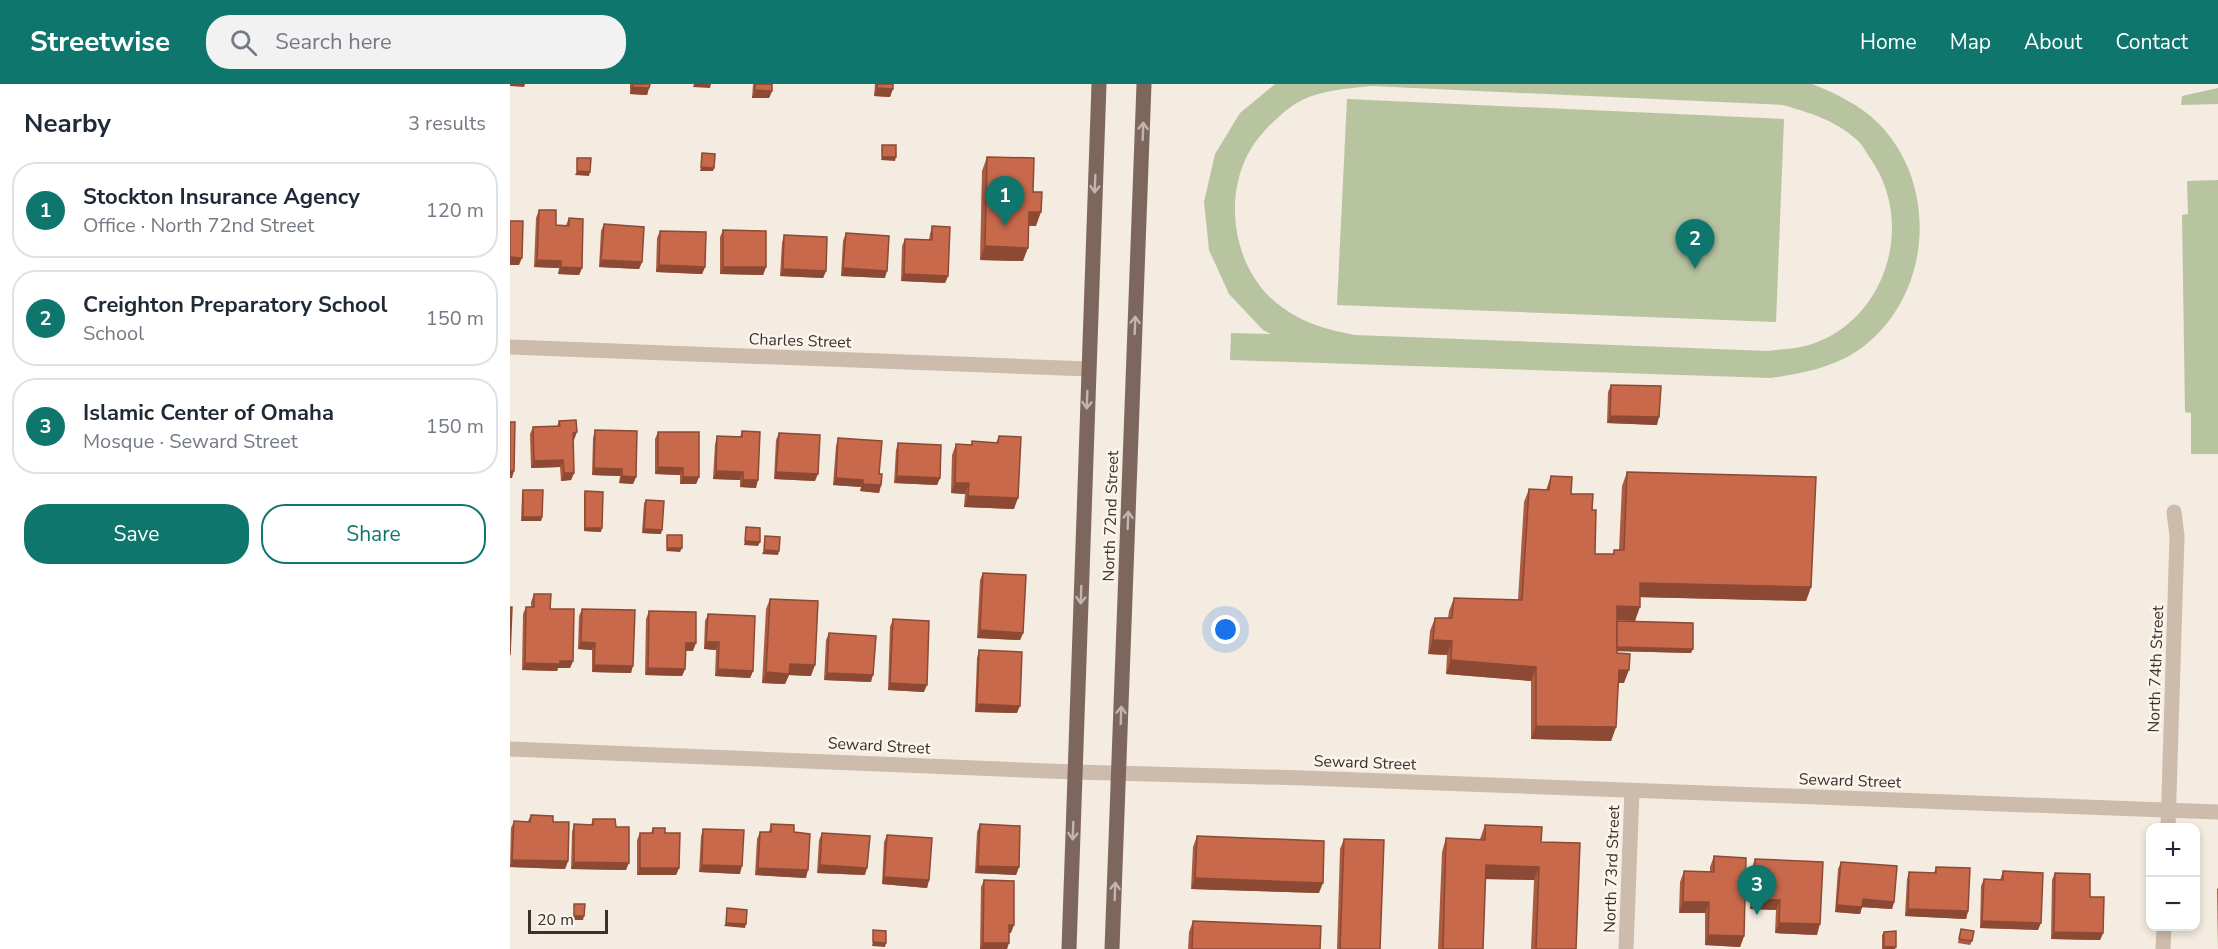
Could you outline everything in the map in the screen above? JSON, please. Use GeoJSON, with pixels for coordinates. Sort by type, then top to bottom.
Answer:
{"type":"FeatureCollection","features":[{"type":"Feature","properties":{"kind":"main road","name":"North 72nd Street"},"geometry":{"type":"LineString","coordinates":[[1069,949],[1099,84]]}},
{"type":"Feature","properties":{"kind":"main road","name":"North 72nd Street"},"geometry":{"type":"LineString","coordinates":[[1112,949],[1144,84]]}},
{"type":"Feature","properties":{"kind":"street","name":"Charles Street"},"geometry":{"type":"LineString","coordinates":[[510,347],[1088,369]]}},
{"type":"Feature","properties":{"kind":"street","name":"North 74th Street"},"geometry":{"type":"LineString","coordinates":[[2168,823],[2177,536],[2174,512]]}},
{"type":"Feature","properties":{"kind":"street","name":"Seward Street"},"geometry":{"type":"LineString","coordinates":[[510,749],[1119,774],[2218,812]]}},
{"type":"Feature","properties":{"kind":"street","name":"North 73rd Street"},"geometry":{"type":"LineString","coordinates":[[1626,949],[1632,791]]}},
{"type":"Feature","properties":{"kind":"street"},"geometry":{"type":"LineString","coordinates":[[2163,949],[2164,931]]}},
{"type":"Feature","properties":{"kind":"green space"},"geometry":{"type":"Polygon","coordinates":[[[1275,84],[1812,84],[1855,105],[1878,123],[1898,148],[1911,176],[1918,206],[1919,238],[1914,268],[1903,297],[1887,324],[1864,346],[1831,364],[1771,378],[1230,360],[1231,333],[1271,334],[1263,330],[1229,294],[1209,250],[1204,202],[1215,154],[1240,113],[1275,84]],[[1371,86],[1320,93],[1301,101],[1285,112],[1263,132],[1247,156],[1237,184],[1235,203],[1239,243],[1256,280],[1283,308],[1318,326],[1355,335],[1768,351],[1809,345],[1836,333],[1858,315],[1875,292],[1886,266],[1891,239],[1891,211],[1884,183],[1859,142],[1831,122],[1783,105],[1371,86]]]}},
{"type":"Feature","properties":{"kind":"green space"},"geometry":{"type":"Polygon","coordinates":[[[2218,88],[2218,104],[2181,105],[2182,96],[2218,88]]]}},
{"type":"Feature","properties":{"kind":"green space"},"geometry":{"type":"Polygon","coordinates":[[[1347,99],[1784,119],[1776,322],[1337,305],[1347,99]]]}},
{"type":"Feature","properties":{"kind":"green space"},"geometry":{"type":"Polygon","coordinates":[[[2218,180],[2218,454],[2191,454],[2191,413],[2185,412],[2182,215],[2188,214],[2187,181],[2218,180]]]}},
{"type":"Feature","properties":{"kind":"building"},"geometry":{"type":"Polygon","coordinates":[[[633,84],[650,84],[649,88],[632,87],[633,84]]]}},
{"type":"Feature","properties":{"kind":"building"},"geometry":{"type":"Polygon","coordinates":[[[755,84],[772,84],[772,91],[755,90],[755,84]]]}},
{"type":"Feature","properties":{"kind":"building"},"geometry":{"type":"Polygon","coordinates":[[[877,84],[893,84],[893,89],[877,88],[877,84]]]}},
{"type":"Feature","properties":{"kind":"building"},"geometry":{"type":"Polygon","coordinates":[[[882,145],[896,145],[896,157],[882,157],[882,145]]]}},
{"type":"Feature","properties":{"kind":"building"},"geometry":{"type":"Polygon","coordinates":[[[702,153],[715,154],[714,168],[701,167],[702,153]]]}},
{"type":"Feature","properties":{"kind":"building"},"geometry":{"type":"Polygon","coordinates":[[[987,157],[1034,158],[1033,192],[1042,192],[1041,212],[1029,212],[1028,248],[985,246],[987,157]]]}},
{"type":"Feature","properties":{"kind":"building"},"geometry":{"type":"Polygon","coordinates":[[[577,158],[591,158],[590,172],[577,171],[577,158]]]}},
{"type":"Feature","properties":{"kind":"building"},"geometry":{"type":"Polygon","coordinates":[[[539,210],[556,210],[556,225],[569,226],[569,218],[583,219],[582,268],[561,267],[561,261],[537,260],[539,210]]]}},
{"type":"Feature","properties":{"kind":"building"},"geometry":{"type":"Polygon","coordinates":[[[510,221],[523,221],[522,258],[510,257],[510,221]]]}},
{"type":"Feature","properties":{"kind":"building"},"geometry":{"type":"Polygon","coordinates":[[[604,224],[644,227],[642,262],[601,260],[604,224]]]}},
{"type":"Feature","properties":{"kind":"building"},"geometry":{"type":"Polygon","coordinates":[[[932,226],[950,227],[948,276],[904,274],[905,239],[932,240],[932,226]]]}},
{"type":"Feature","properties":{"kind":"building"},"geometry":{"type":"Polygon","coordinates":[[[723,230],[766,231],[766,267],[723,267],[723,230]]]}},
{"type":"Feature","properties":{"kind":"building"},"geometry":{"type":"Polygon","coordinates":[[[660,231],[706,232],[705,267],[659,265],[660,231]]]}},
{"type":"Feature","properties":{"kind":"building"},"geometry":{"type":"Polygon","coordinates":[[[846,233],[889,236],[887,271],[843,268],[846,233]]]}},
{"type":"Feature","properties":{"kind":"building"},"geometry":{"type":"Polygon","coordinates":[[[784,235],[827,237],[826,271],[783,269],[784,235]]]}},
{"type":"Feature","properties":{"kind":"building"},"geometry":{"type":"Polygon","coordinates":[[[1611,385],[1661,386],[1659,417],[1610,416],[1611,385]]]}},
{"type":"Feature","properties":{"kind":"building"},"geometry":{"type":"Polygon","coordinates":[[[576,420],[577,432],[573,433],[574,473],[564,473],[563,460],[534,461],[533,427],[560,426],[559,421],[576,420]]]}},
{"type":"Feature","properties":{"kind":"building"},"geometry":{"type":"Polygon","coordinates":[[[510,422],[515,422],[514,471],[510,471],[510,422]]]}},
{"type":"Feature","properties":{"kind":"building"},"geometry":{"type":"Polygon","coordinates":[[[595,430],[637,431],[636,477],[622,476],[622,469],[594,468],[595,430]]]}},
{"type":"Feature","properties":{"kind":"building"},"geometry":{"type":"Polygon","coordinates":[[[742,431],[760,432],[758,480],[743,480],[743,472],[716,471],[717,436],[742,437],[742,431]]]}},
{"type":"Feature","properties":{"kind":"building"},"geometry":{"type":"Polygon","coordinates":[[[658,432],[699,432],[699,477],[683,477],[683,468],[658,467],[658,432]]]}},
{"type":"Feature","properties":{"kind":"building"},"geometry":{"type":"Polygon","coordinates":[[[779,433],[820,435],[818,474],[776,472],[779,433]]]}},
{"type":"Feature","properties":{"kind":"building"},"geometry":{"type":"Polygon","coordinates":[[[999,436],[1021,437],[1018,498],[968,496],[969,483],[955,483],[956,444],[972,445],[972,441],[998,443],[999,436]]]}},
{"type":"Feature","properties":{"kind":"building"},"geometry":{"type":"Polygon","coordinates":[[[838,438],[882,441],[879,474],[882,474],[881,485],[863,484],[863,480],[836,478],[838,438]]]}},
{"type":"Feature","properties":{"kind":"building"},"geometry":{"type":"Polygon","coordinates":[[[898,443],[941,445],[940,478],[897,476],[898,443]]]}},
{"type":"Feature","properties":{"kind":"building"},"geometry":{"type":"Polygon","coordinates":[[[1627,472],[1816,477],[1811,587],[1640,583],[1640,607],[1617,606],[1617,653],[1630,654],[1629,670],[1619,670],[1616,727],[1536,726],[1536,667],[1451,660],[1452,641],[1433,640],[1435,618],[1452,618],[1454,598],[1522,600],[1529,489],[1549,490],[1551,476],[1572,477],[1571,494],[1593,494],[1592,510],[1596,510],[1595,554],[1614,554],[1614,550],[1624,550],[1627,472]]]}},
{"type":"Feature","properties":{"kind":"building"},"geometry":{"type":"Polygon","coordinates":[[[523,490],[543,490],[542,517],[523,517],[523,490]]]}},
{"type":"Feature","properties":{"kind":"building"},"geometry":{"type":"Polygon","coordinates":[[[585,491],[603,492],[602,528],[585,528],[585,491]]]}},
{"type":"Feature","properties":{"kind":"building"},"geometry":{"type":"Polygon","coordinates":[[[646,500],[664,501],[662,530],[644,529],[646,500]]]}},
{"type":"Feature","properties":{"kind":"building"},"geometry":{"type":"Polygon","coordinates":[[[746,527],[760,528],[760,542],[745,541],[746,527]]]}},
{"type":"Feature","properties":{"kind":"building"},"geometry":{"type":"Polygon","coordinates":[[[667,535],[682,535],[682,548],[667,548],[667,535]]]}},
{"type":"Feature","properties":{"kind":"building"},"geometry":{"type":"Polygon","coordinates":[[[765,536],[780,537],[779,551],[764,550],[765,536]]]}},
{"type":"Feature","properties":{"kind":"building"},"geometry":{"type":"Polygon","coordinates":[[[983,573],[1026,575],[1023,633],[980,630],[983,573]]]}},
{"type":"Feature","properties":{"kind":"building"},"geometry":{"type":"Polygon","coordinates":[[[534,594],[551,594],[550,609],[574,609],[573,661],[560,661],[560,664],[525,663],[526,607],[534,607],[534,594]]]}},
{"type":"Feature","properties":{"kind":"building"},"geometry":{"type":"Polygon","coordinates":[[[770,599],[818,601],[815,665],[790,664],[789,674],[766,672],[770,599]]]}},
{"type":"Feature","properties":{"kind":"building"},"geometry":{"type":"Polygon","coordinates":[[[510,607],[512,607],[510,655],[510,607]]]}},
{"type":"Feature","properties":{"kind":"building"},"geometry":{"type":"Polygon","coordinates":[[[582,609],[635,610],[633,666],[594,665],[595,643],[581,642],[582,609]]]}},
{"type":"Feature","properties":{"kind":"building"},"geometry":{"type":"Polygon","coordinates":[[[649,611],[696,612],[696,643],[686,643],[685,669],[648,668],[649,611]]]}},
{"type":"Feature","properties":{"kind":"building"},"geometry":{"type":"Polygon","coordinates":[[[708,614],[755,616],[753,671],[718,669],[719,642],[706,642],[708,614]]]}},
{"type":"Feature","properties":{"kind":"building"},"geometry":{"type":"Polygon","coordinates":[[[893,619],[929,621],[927,685],[890,683],[893,619]]]}},
{"type":"Feature","properties":{"kind":"building"},"geometry":{"type":"Polygon","coordinates":[[[1617,621],[1693,623],[1693,649],[1617,647],[1617,621]]]}},
{"type":"Feature","properties":{"kind":"building"},"geometry":{"type":"Polygon","coordinates":[[[829,633],[876,636],[873,675],[827,673],[829,633]]]}},
{"type":"Feature","properties":{"kind":"building"},"geometry":{"type":"Polygon","coordinates":[[[979,650],[1022,652],[1020,706],[977,704],[979,650]]]}},
{"type":"Feature","properties":{"kind":"building"},"geometry":{"type":"Polygon","coordinates":[[[531,815],[553,816],[553,822],[569,822],[568,861],[512,860],[514,821],[530,822],[531,815]]]}},
{"type":"Feature","properties":{"kind":"building"},"geometry":{"type":"Polygon","coordinates":[[[593,819],[615,819],[616,827],[629,827],[629,863],[574,862],[574,824],[593,825],[593,819]]]}},
{"type":"Feature","properties":{"kind":"building"},"geometry":{"type":"Polygon","coordinates":[[[771,824],[794,825],[794,832],[810,834],[808,870],[758,868],[760,832],[771,832],[771,824]]]}},
{"type":"Feature","properties":{"kind":"building"},"geometry":{"type":"Polygon","coordinates":[[[980,824],[1020,826],[1019,867],[978,866],[980,824]]]}},
{"type":"Feature","properties":{"kind":"building"},"geometry":{"type":"Polygon","coordinates":[[[1485,825],[1542,827],[1541,842],[1580,843],[1576,949],[1536,949],[1539,867],[1486,865],[1483,949],[1443,949],[1446,838],[1485,840],[1485,825]]]}},
{"type":"Feature","properties":{"kind":"building"},"geometry":{"type":"Polygon","coordinates":[[[653,828],[665,828],[665,833],[680,833],[679,868],[640,868],[640,833],[653,833],[653,828]]]}},
{"type":"Feature","properties":{"kind":"building"},"geometry":{"type":"Polygon","coordinates":[[[703,829],[744,830],[742,866],[702,865],[703,829]]]}},
{"type":"Feature","properties":{"kind":"building"},"geometry":{"type":"Polygon","coordinates":[[[822,833],[870,836],[867,868],[820,865],[822,833]]]}},
{"type":"Feature","properties":{"kind":"building"},"geometry":{"type":"Polygon","coordinates":[[[887,835],[932,838],[929,880],[884,877],[887,835]]]}},
{"type":"Feature","properties":{"kind":"building"},"geometry":{"type":"Polygon","coordinates":[[[1197,836],[1324,841],[1323,883],[1195,878],[1197,836]]]}},
{"type":"Feature","properties":{"kind":"building"},"geometry":{"type":"Polygon","coordinates":[[[1344,839],[1384,840],[1380,949],[1340,949],[1344,839]]]}},
{"type":"Feature","properties":{"kind":"building"},"geometry":{"type":"Polygon","coordinates":[[[1714,856],[1746,858],[1744,936],[1708,935],[1709,902],[1683,902],[1684,871],[1714,872],[1714,856]]]}},
{"type":"Feature","properties":{"kind":"building"},"geometry":{"type":"Polygon","coordinates":[[[1755,859],[1823,862],[1820,924],[1779,923],[1780,900],[1754,899],[1755,859]]]}},
{"type":"Feature","properties":{"kind":"building"},"geometry":{"type":"Polygon","coordinates":[[[1841,862],[1897,866],[1894,902],[1863,899],[1862,907],[1837,905],[1841,862]]]}},
{"type":"Feature","properties":{"kind":"building"},"geometry":{"type":"Polygon","coordinates":[[[1936,867],[1970,868],[1968,911],[1908,909],[1909,872],[1936,873],[1936,867]]]}},
{"type":"Feature","properties":{"kind":"building"},"geometry":{"type":"Polygon","coordinates":[[[2003,871],[2043,873],[2041,923],[1982,921],[1984,879],[2003,880],[2003,871]]]}},
{"type":"Feature","properties":{"kind":"building"},"geometry":{"type":"Polygon","coordinates":[[[2055,873],[2090,874],[2090,897],[2104,897],[2103,933],[2054,932],[2055,873]]]}},
{"type":"Feature","properties":{"kind":"building"},"geometry":{"type":"Polygon","coordinates":[[[984,880],[1014,881],[1014,925],[1009,925],[1009,943],[983,943],[984,880]]]}},
{"type":"Feature","properties":{"kind":"building"},"geometry":{"type":"Polygon","coordinates":[[[574,904],[585,904],[584,916],[574,916],[574,904]]]}},
{"type":"Feature","properties":{"kind":"building"},"geometry":{"type":"Polygon","coordinates":[[[727,908],[747,910],[746,924],[726,923],[727,908]]]}},
{"type":"Feature","properties":{"kind":"building"},"geometry":{"type":"Polygon","coordinates":[[[1193,921],[1321,926],[1320,949],[1192,949],[1193,921]]]}},
{"type":"Feature","properties":{"kind":"building"},"geometry":{"type":"Polygon","coordinates":[[[1961,929],[1974,931],[1972,941],[1959,939],[1961,929]]]}},
{"type":"Feature","properties":{"kind":"building"},"geometry":{"type":"Polygon","coordinates":[[[873,930],[886,931],[886,943],[873,942],[873,930]]]}},
{"type":"Feature","properties":{"kind":"building"},"geometry":{"type":"Polygon","coordinates":[[[1896,931],[1896,947],[1884,947],[1884,932],[1896,931]]]}},
{"type":"Feature","properties":{"kind":"place","name":"Stockton Insurance Agency"},"geometry":{"type":"Point","coordinates":[1005,226]}},
{"type":"Feature","properties":{"kind":"place","name":"Creighton Preparatory School"},"geometry":{"type":"Point","coordinates":[1695,269]}},
{"type":"Feature","properties":{"kind":"place","name":"Islamic Center of Omaha"},"geometry":{"type":"Point","coordinates":[1757,915]}}]}
